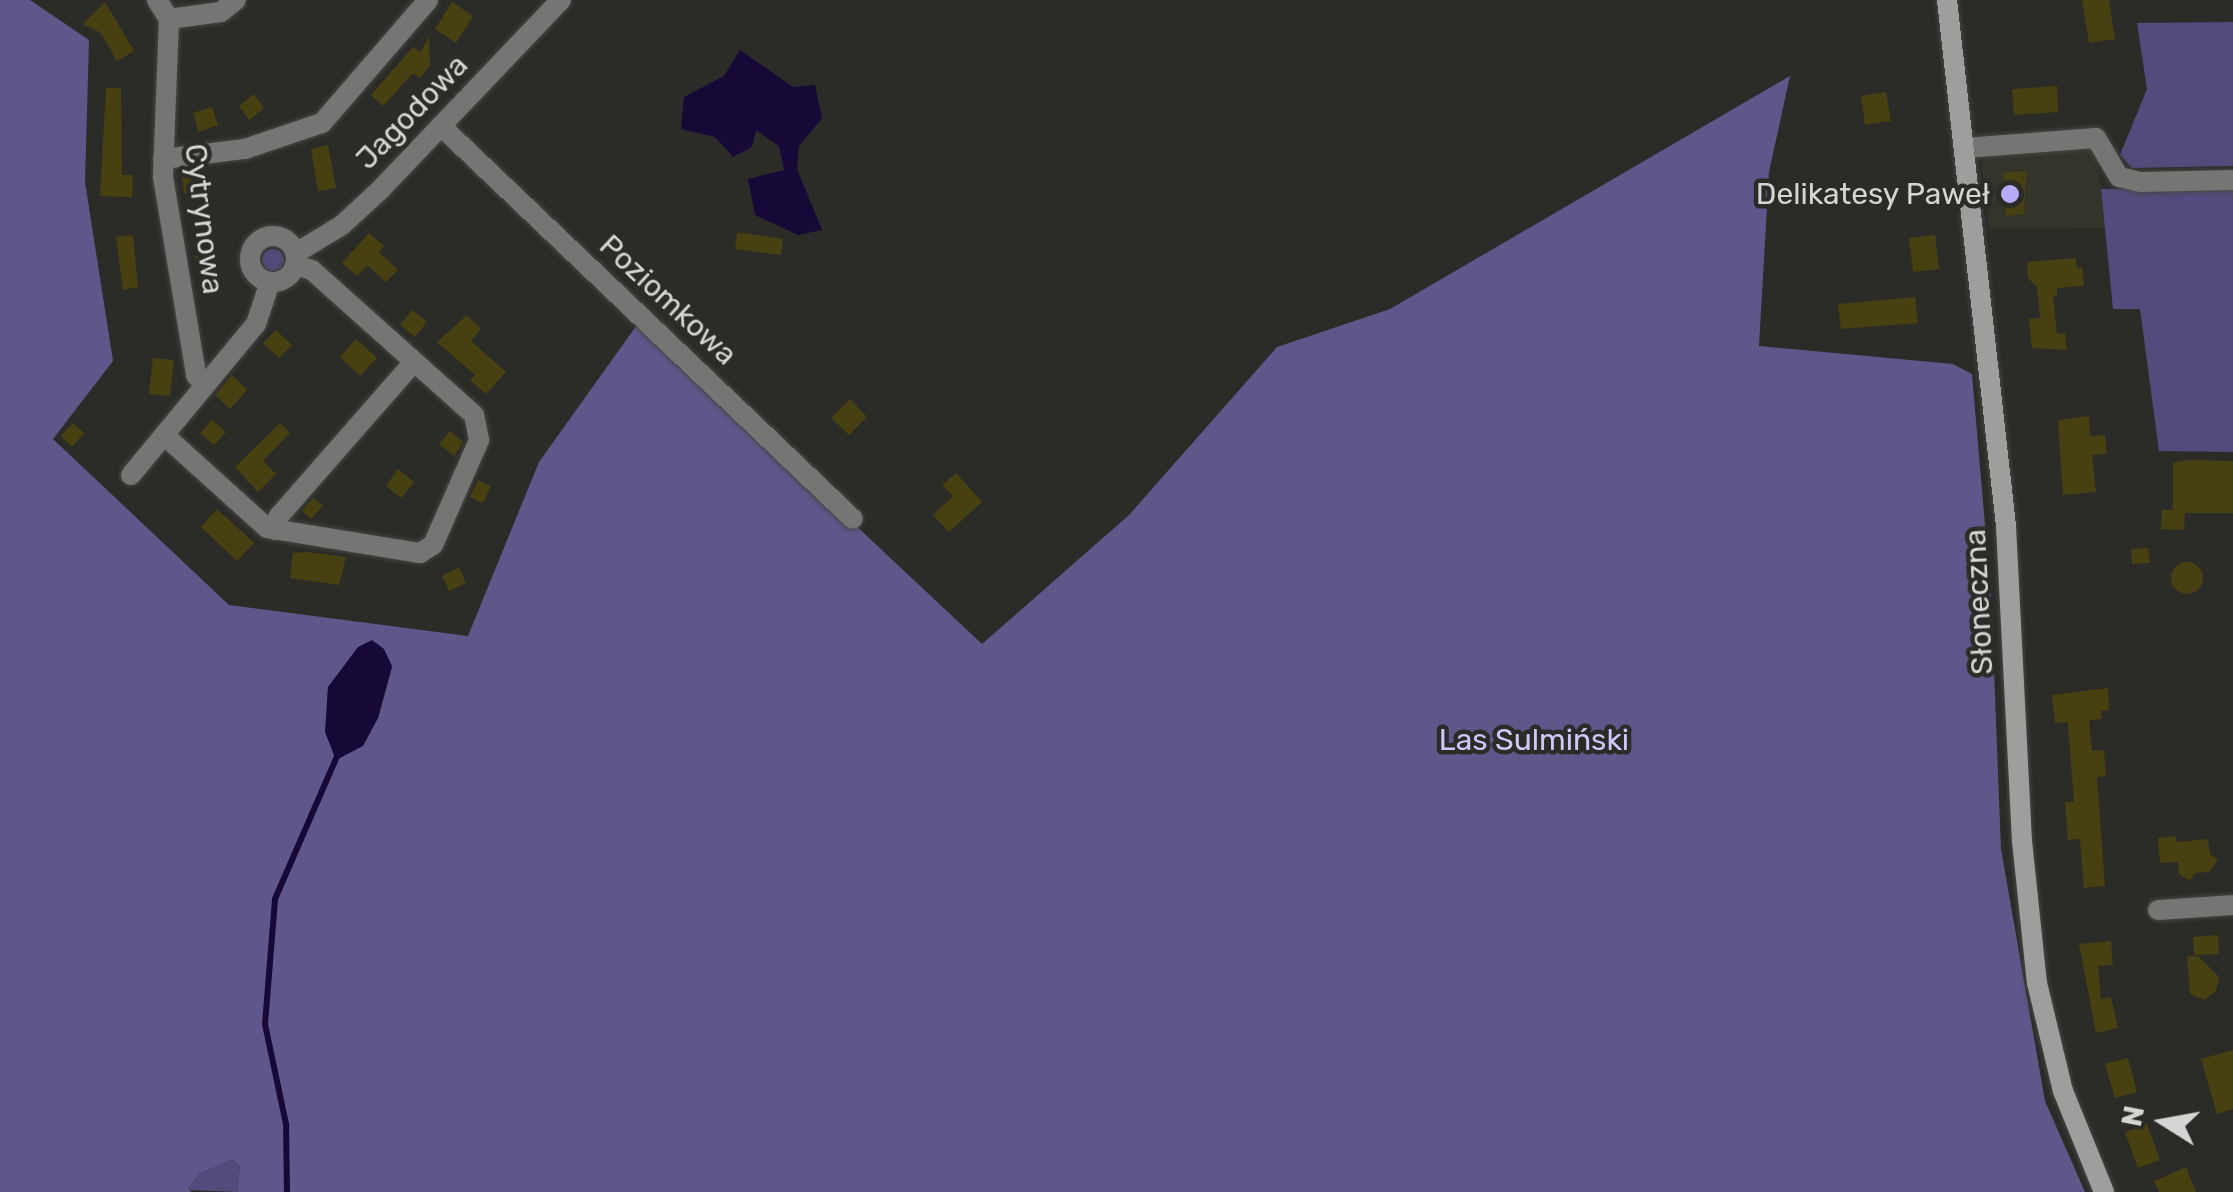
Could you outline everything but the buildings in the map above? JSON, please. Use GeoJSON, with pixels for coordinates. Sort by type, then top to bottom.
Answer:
{"type":"FeatureCollection","features":[{"type":"Feature","properties":{"kind":"street"},"geometry":{"type":"LineString","coordinates":[[157,0],[168,19],[221,12],[236,0]]}},
{"type":"Feature","properties":{"kind":"street"},"geometry":{"type":"LineString","coordinates":[[163,159],[245,148],[322,124],[428,0]]}},
{"type":"Feature","properties":{"kind":"street","name":"Jagodowa"},"geometry":{"type":"LineString","coordinates":[[295,259],[342,225],[561,0]]}},
{"type":"Feature","properties":{"kind":"street","name":"Słoneczna"},"geometry":{"type":"LineString","coordinates":[[1947,0],[2006,526],[2022,840],[2037,983],[2062,1091],[2104,1192]]}},
{"type":"Feature","properties":{"kind":"street","name":"Cytrynowa"},"geometry":{"type":"LineString","coordinates":[[168,19],[163,159],[196,376],[204,384]]}},
{"type":"Feature","properties":{"kind":"street","name":"Poziomkowa"},"geometry":{"type":"LineString","coordinates":[[441,126],[853,519]]}},
{"type":"Feature","properties":{"kind":"street"},"geometry":{"type":"LineString","coordinates":[[1965,148],[2096,138],[2119,177],[2141,182],[2233,180]]}},
{"type":"Feature","properties":{"kind":"street"},"geometry":{"type":"LineString","coordinates":[[164,435],[261,524],[275,530],[420,553],[433,545],[479,440],[480,426],[474,415],[295,259],[280,237],[258,241],[251,254],[252,269],[270,282],[284,279],[295,259]]}},
{"type":"Feature","properties":{"kind":"street"},"geometry":{"type":"LineString","coordinates":[[131,475],[256,324],[270,282]]}},
{"type":"Feature","properties":{"kind":"street"},"geometry":{"type":"LineString","coordinates":[[275,530],[279,516],[414,362]]}},
{"type":"Feature","properties":{"kind":"street"},"geometry":{"type":"LineString","coordinates":[[2158,910],[2233,904]]}},
{"type":"Feature","properties":{"kind":"shaded area"},"geometry":{"type":"Polygon","coordinates":[[[2233,22],[2233,166],[2132,168],[2120,155],[2147,89],[2137,23],[2233,22]]]}},
{"type":"Feature","properties":{"kind":"shaded area"},"geometry":{"type":"Polygon","coordinates":[[[740,50],[793,87],[815,85],[822,118],[799,146],[797,169],[822,230],[798,235],[755,215],[748,179],[784,170],[779,146],[756,130],[752,147],[733,157],[715,137],[681,129],[684,97],[724,76],[740,50]]]}},
{"type":"Feature","properties":{"kind":"shaded area"},"geometry":{"type":"Polygon","coordinates":[[[2096,149],[2105,228],[1989,229],[1981,157],[2096,149]]]}},
{"type":"Feature","properties":{"kind":"shaded area"},"geometry":{"type":"Polygon","coordinates":[[[2101,189],[2233,189],[2233,452],[2159,451],[2140,309],[2113,309],[2101,189]]]}},
{"type":"Feature","properties":{"kind":"shaded area"},"geometry":{"type":"Polygon","coordinates":[[[273,249],[281,252],[281,268],[273,271],[265,268],[262,260],[265,252],[273,249]]]}},
{"type":"Feature","properties":{"kind":"shaded area"},"geometry":{"type":"Polygon","coordinates":[[[372,640],[384,649],[392,666],[378,718],[363,746],[336,760],[325,732],[328,687],[358,647],[372,640]]]}},
{"type":"Feature","properties":{"kind":"shaded area"},"geometry":{"type":"Polygon","coordinates":[[[232,1160],[240,1166],[237,1192],[187,1190],[199,1174],[232,1160]]]}},
{"type":"Feature","properties":{"kind":"green space","name":"Las Sulmiński"},"geometry":{"type":"Polygon","coordinates":[[[0,0],[30,0],[89,40],[85,182],[113,361],[53,439],[229,605],[468,636],[539,462],[639,322],[982,644],[1129,515],[1277,347],[1390,309],[1790,76],[1769,172],[1759,346],[1953,364],[1972,374],[1991,594],[2001,849],[2045,1101],[2085,1192],[237,1192],[240,1166],[232,1160],[199,1174],[188,1189],[192,1192],[0,1192],[0,0]],[[392,667],[343,669],[328,687],[326,732],[336,759],[378,718],[392,667]]]}},
{"type":"Feature","properties":{"kind":"waterway"},"geometry":{"type":"LineString","coordinates":[[287,1192],[286,1124],[265,1024],[275,899],[339,752]]}},
{"type":"Feature","properties":{"kind":"place","name":"Delikatesy Paweł"},"geometry":{"type":"Point","coordinates":[2010,194]}}]}
